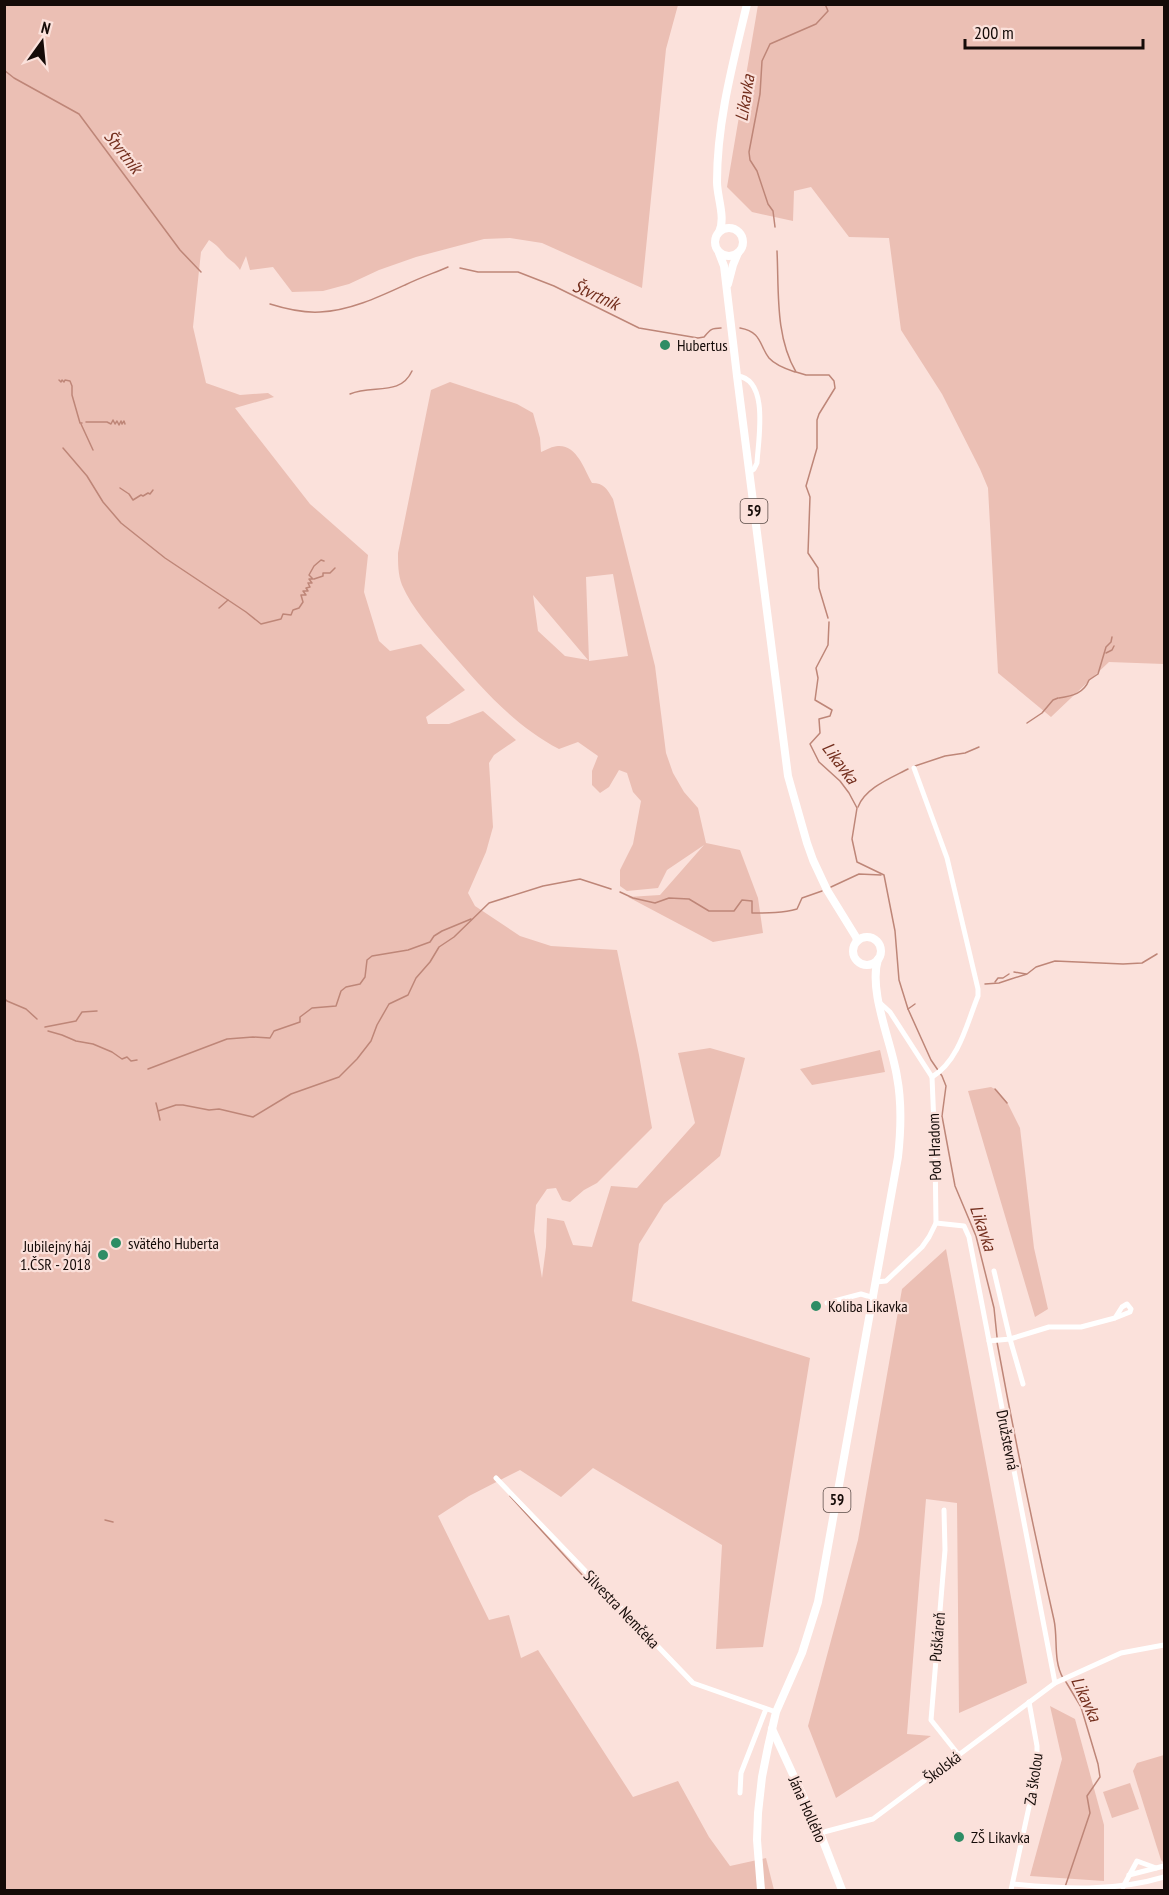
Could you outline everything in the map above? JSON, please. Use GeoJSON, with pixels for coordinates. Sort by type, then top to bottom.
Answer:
{"type":"FeatureCollection","features":[{"type":"Feature","properties":{"kind":"main road","name":"59"},"geometry":{"type":"LineString","coordinates":[[747,4],[722,114],[717,164],[722,224],[714,242],[724,266],[788,776],[807,843],[827,890],[856,937],[854,953],[858,961],[864,964]]}},
{"type":"Feature","properties":{"kind":"main road","name":"59"},"geometry":{"type":"LineString","coordinates":[[718,196],[726,217],[743,240],[733,265],[727,290]]}},
{"type":"Feature","properties":{"kind":"main road"},"geometry":{"type":"LineString","coordinates":[[719,232],[726,228],[735,229]]}},
{"type":"Feature","properties":{"kind":"main road"},"geometry":{"type":"LineString","coordinates":[[719,253],[729,256],[738,253]]}},
{"type":"Feature","properties":{"kind":"main road","name":"59"},"geometry":{"type":"LineString","coordinates":[[761,1890],[757,1840],[762,1777],[776,1712],[802,1653],[816,1609],[895,1178],[900,1126],[898,1080],[879,1002],[876,975],[881,951],[879,944],[861,933],[834,900]]}},
{"type":"Feature","properties":{"kind":"main road"},"geometry":{"type":"LineString","coordinates":[[857,941],[869,937]]}},
{"type":"Feature","properties":{"kind":"main road"},"geometry":{"type":"LineString","coordinates":[[864,964],[872,964],[878,959]]}},
{"type":"Feature","properties":{"kind":"main road"},"geometry":{"type":"LineString","coordinates":[[864,964],[876,975]]}},
{"type":"Feature","properties":{"kind":"street"},"geometry":{"type":"LineString","coordinates":[[736,376],[749,381],[756,390],[760,404],[757,463],[749,472]]}},
{"type":"Feature","properties":{"kind":"street"},"geometry":{"type":"LineString","coordinates":[[879,1002],[890,1012],[936,1074],[954,1054],[978,996],[968,938],[947,858],[914,768]]}},
{"type":"Feature","properties":{"kind":"street","name":"Pod Hradom"},"geometry":{"type":"LineString","coordinates":[[936,1074],[936,1222]]}},
{"type":"Feature","properties":{"kind":"street"},"geometry":{"type":"LineString","coordinates":[[876,1282],[886,1281],[922,1247],[936,1222]]}},
{"type":"Feature","properties":{"kind":"street","name":"Družstevná"},"geometry":{"type":"LineString","coordinates":[[936,1222],[964,1226],[969,1237],[1055,1683]]}},
{"type":"Feature","properties":{"kind":"street"},"geometry":{"type":"LineString","coordinates":[[994,1271],[1023,1384]]}},
{"type":"Feature","properties":{"kind":"street"},"geometry":{"type":"LineString","coordinates":[[827,1303],[861,1293],[874,1298]]}},
{"type":"Feature","properties":{"kind":"street"},"geometry":{"type":"LineString","coordinates":[[989,1341],[1010,1339],[1049,1327],[1081,1327],[1116,1318]]}},
{"type":"Feature","properties":{"kind":"street","name":"Silvestra Nemčeka"},"geometry":{"type":"LineString","coordinates":[[496,1478],[693,1683],[776,1712]]}},
{"type":"Feature","properties":{"kind":"street","name":"Puškáreň"},"geometry":{"type":"LineString","coordinates":[[944,1510],[945,1550],[931,1720],[958,1754]]}},
{"type":"Feature","properties":{"kind":"street","name":"Školská"},"geometry":{"type":"LineString","coordinates":[[820,1833],[873,1819],[1055,1683],[1121,1653],[1164,1645]]}},
{"type":"Feature","properties":{"kind":"street","name":"Za školou"},"geometry":{"type":"LineString","coordinates":[[1012,1887],[1037,1770],[1038,1755],[1029,1702]]}},
{"type":"Feature","properties":{"kind":"street"},"geometry":{"type":"LineString","coordinates":[[740,1793],[741,1773],[766,1709]]}},
{"type":"Feature","properties":{"kind":"street","name":"Jána Hollého"},"geometry":{"type":"LineString","coordinates":[[772,1729],[820,1833],[842,1890]]}},
{"type":"Feature","properties":{"kind":"street"},"geometry":{"type":"LineString","coordinates":[[1123,1887],[1137,1861],[1156,1868]]}},
{"type":"Feature","properties":{"kind":"street"},"geometry":{"type":"LineString","coordinates":[[1129,1875],[1164,1866]]}},
{"type":"Feature","properties":{"kind":"street"},"geometry":{"type":"LineString","coordinates":[[1012,1887],[1065,1889],[1123,1887],[1164,1877]]}},
{"type":"Feature","properties":{"kind":"shaded area"},"geometry":{"type":"Polygon","coordinates":[[[5,5],[678,5],[666,49],[642,288],[542,243],[510,238],[484,239],[416,257],[349,284],[323,291],[292,292],[273,267],[250,270],[246,256],[240,270],[209,240],[201,252],[193,327],[206,383],[240,395],[268,393],[274,397],[235,408],[310,504],[368,555],[364,592],[379,641],[390,651],[421,644],[465,690],[426,717],[428,724],[449,724],[483,711],[516,740],[494,755],[489,763],[493,827],[486,852],[468,893],[475,906],[520,936],[551,946],[617,950],[652,1128],[597,1183],[570,1202],[562,1200],[556,1188],[547,1189],[536,1205],[534,1231],[542,1278],[547,1218],[564,1221],[573,1245],[592,1247],[611,1186],[637,1188],[695,1123],[678,1053],[710,1048],[745,1058],[720,1156],[664,1204],[639,1244],[632,1301],[810,1358],[763,1647],[716,1649],[722,1545],[593,1468],[561,1497],[520,1470],[469,1496],[438,1516],[489,1620],[509,1615],[521,1658],[538,1650],[633,1797],[678,1781],[709,1837],[730,1866],[766,1858],[774,1890],[5,1890],[5,5]]]}},
{"type":"Feature","properties":{"kind":"shaded area"},"geometry":{"type":"Polygon","coordinates":[[[758,5],[1164,5],[1164,664],[1109,662],[1051,717],[998,673],[988,488],[942,394],[901,330],[889,238],[849,237],[811,187],[794,191],[793,221],[752,212],[727,187],[758,5]]]}},
{"type":"Feature","properties":{"kind":"shaded area"},"geometry":{"type":"Polygon","coordinates":[[[450,382],[517,404],[533,413],[540,438],[541,452],[558,446],[570,449],[579,459],[592,483],[602,485],[611,495],[655,666],[666,753],[673,773],[684,792],[698,808],[706,843],[740,850],[758,898],[763,933],[713,942],[628,897],[660,895],[704,845],[667,870],[658,888],[627,891],[620,886],[620,870],[633,844],[641,801],[633,792],[627,773],[619,770],[609,787],[600,793],[592,785],[592,771],[598,756],[578,742],[559,749],[526,728],[485,691],[428,626],[406,594],[398,569],[398,553],[431,390],[450,382]],[[613,574],[586,577],[589,661],[628,656],[613,574]],[[533,595],[538,631],[565,656],[588,660],[533,595]]]}},
{"type":"Feature","properties":{"kind":"shaded area"},"geometry":{"type":"Polygon","coordinates":[[[880,1050],[885,1072],[812,1085],[800,1069],[880,1050]]]}},
{"type":"Feature","properties":{"kind":"shaded area"},"geometry":{"type":"Polygon","coordinates":[[[991,1087],[997,1090],[1007,1102],[1020,1128],[1034,1248],[1048,1309],[1035,1317],[968,1091],[991,1087]]]}},
{"type":"Feature","properties":{"kind":"shaded area"},"geometry":{"type":"Polygon","coordinates":[[[946,1249],[1027,1683],[959,1713],[957,1503],[926,1499],[907,1734],[931,1736],[836,1798],[808,1726],[858,1540],[902,1289],[946,1249]]]}},
{"type":"Feature","properties":{"kind":"shaded area"},"geometry":{"type":"Polygon","coordinates":[[[1050,1706],[1075,1719],[1104,1825],[1104,1881],[1030,1876],[1062,1759],[1050,1706]]]}},
{"type":"Feature","properties":{"kind":"shaded area"},"geometry":{"type":"Polygon","coordinates":[[[1164,1755],[1164,1863],[1161,1860],[1133,1771],[1137,1763],[1164,1755]]]}},
{"type":"Feature","properties":{"kind":"shaded area"},"geometry":{"type":"Polygon","coordinates":[[[1130,1783],[1139,1809],[1112,1818],[1103,1792],[1130,1783]]]}},
{"type":"Feature","properties":{"kind":"waterway","name":"Likavka"},"geometry":{"type":"LineString","coordinates":[[775,227],[773,211],[768,204],[757,171],[750,160],[749,152],[760,94],[762,61],[770,44],[816,24],[828,11],[825,4]]}},
{"type":"Feature","properties":{"kind":"waterway","name":"Štvrtník"},"geometry":{"type":"LineString","coordinates":[[4,70],[14,78],[79,114],[180,250],[201,272]]}},
{"type":"Feature","properties":{"kind":"waterway","name":"Likavka"},"geometry":{"type":"LineString","coordinates":[[777,251],[779,313],[784,344],[789,358],[796,372],[806,375],[829,375],[834,381],[835,388],[817,420],[817,448],[806,486],[810,497],[808,553],[818,568],[819,588],[828,618]]}},
{"type":"Feature","properties":{"kind":"waterway","name":"Štvrtník"},"geometry":{"type":"LineString","coordinates":[[270,304],[308,312],[342,309],[374,299],[448,267]]}},
{"type":"Feature","properties":{"kind":"waterway","name":"Štvrtník"},"geometry":{"type":"LineString","coordinates":[[460,268],[478,272],[518,272],[554,286],[639,328],[698,338],[704,337],[713,329],[721,328]]}},
{"type":"Feature","properties":{"kind":"waterway","name":"Štvrtník"},"geometry":{"type":"LineString","coordinates":[[740,328],[756,336],[771,360],[795,372]]}},
{"type":"Feature","properties":{"kind":"waterway"},"geometry":{"type":"LineString","coordinates":[[350,394],[393,387],[407,379],[412,371]]}},
{"type":"Feature","properties":{"kind":"waterway"},"geometry":{"type":"LineString","coordinates":[[59,380],[61,382],[62,380],[70,381],[72,395],[80,423],[82,423]]}},
{"type":"Feature","properties":{"kind":"waterway"},"geometry":{"type":"LineString","coordinates":[[86,422],[111,424],[113,420],[115,424],[117,421],[119,425],[121,421],[125,424]]}},
{"type":"Feature","properties":{"kind":"waterway"},"geometry":{"type":"LineString","coordinates":[[81,424],[93,450]]}},
{"type":"Feature","properties":{"kind":"waterway"},"geometry":{"type":"LineString","coordinates":[[63,448],[87,476],[103,502],[121,523],[165,558],[228,600]]}},
{"type":"Feature","properties":{"kind":"waterway"},"geometry":{"type":"LineString","coordinates":[[120,488],[133,500],[141,495],[150,494],[153,490]]}},
{"type":"Feature","properties":{"kind":"waterway"},"geometry":{"type":"LineString","coordinates":[[219,608],[228,600],[261,624],[281,619],[283,614],[291,615],[293,610],[299,608],[303,602],[301,595],[306,595],[303,591],[308,591],[306,588],[310,587],[308,583],[312,583],[309,579],[313,579],[309,575],[314,566],[321,560],[324,561]]}},
{"type":"Feature","properties":{"kind":"waterway"},"geometry":{"type":"LineString","coordinates":[[314,579],[323,576],[323,573],[330,573],[335,568]]}},
{"type":"Feature","properties":{"kind":"waterway","name":"Likavka"},"geometry":{"type":"LineString","coordinates":[[829,622],[828,645],[816,668],[818,678],[815,700],[832,710],[830,716],[819,719],[820,733],[810,744],[819,762],[840,781],[857,808],[852,839],[857,862],[884,875],[895,931],[899,980],[908,1009],[931,1060],[946,1086],[942,1116],[955,1186],[976,1236],[994,1308],[997,1337]]}},
{"type":"Feature","properties":{"kind":"waterway"},"geometry":{"type":"LineString","coordinates":[[1059,698],[1077,693],[1098,674],[1106,647],[1112,637]]}},
{"type":"Feature","properties":{"kind":"waterway"},"geometry":{"type":"LineString","coordinates":[[1106,653],[1114,646]]}},
{"type":"Feature","properties":{"kind":"waterway"},"geometry":{"type":"LineString","coordinates":[[1027,723],[1058,698]]}},
{"type":"Feature","properties":{"kind":"waterway"},"geometry":{"type":"LineString","coordinates":[[915,766],[979,747]]}},
{"type":"Feature","properties":{"kind":"waterway"},"geometry":{"type":"LineString","coordinates":[[858,807],[861,800],[872,789],[908,769]]}},
{"type":"Feature","properties":{"kind":"waterway"},"geometry":{"type":"LineString","coordinates":[[831,887],[859,874],[881,875]]}},
{"type":"Feature","properties":{"kind":"waterway"},"geometry":{"type":"LineString","coordinates":[[160,1120],[158,1111],[176,1105],[209,1110],[219,1109],[253,1117],[291,1094],[339,1077],[371,1041],[389,1004],[408,995],[416,978],[439,947],[454,937],[489,903],[543,886],[580,879],[611,889]]}},
{"type":"Feature","properties":{"kind":"waterway"},"geometry":{"type":"LineString","coordinates":[[620,892],[633,898],[655,903],[669,898],[689,899],[709,911],[734,911],[742,900],[752,901],[752,913],[758,913],[797,909],[802,898],[822,891]]}},
{"type":"Feature","properties":{"kind":"waterway"},"geometry":{"type":"LineString","coordinates":[[148,1069],[227,1039],[270,1038],[274,1031],[300,1022],[300,1017],[312,1008],[336,1006],[341,991],[346,987],[360,984],[365,977],[367,960],[372,956],[408,950],[430,942],[442,931],[471,919]]}},
{"type":"Feature","properties":{"kind":"waterway"},"geometry":{"type":"LineString","coordinates":[[985,984],[999,983],[1027,974],[1036,967],[1055,961],[1142,963],[1157,954]]}},
{"type":"Feature","properties":{"kind":"waterway"},"geometry":{"type":"LineString","coordinates":[[1014,972],[1026,974]]}},
{"type":"Feature","properties":{"kind":"waterway"},"geometry":{"type":"LineString","coordinates":[[995,982],[998,978],[1009,974]]}},
{"type":"Feature","properties":{"kind":"waterway"},"geometry":{"type":"LineString","coordinates":[[4,998],[26,1009],[37,1019]]}},
{"type":"Feature","properties":{"kind":"waterway"},"geometry":{"type":"LineString","coordinates":[[908,1009],[915,1004]]}},
{"type":"Feature","properties":{"kind":"waterway"},"geometry":{"type":"LineString","coordinates":[[45,1027],[76,1021],[82,1012],[97,1011]]}},
{"type":"Feature","properties":{"kind":"waterway"},"geometry":{"type":"LineString","coordinates":[[48,1031],[76,1041],[93,1044],[122,1059],[127,1057],[131,1061],[137,1060]]}},
{"type":"Feature","properties":{"kind":"waterway"},"geometry":{"type":"LineString","coordinates":[[995,1089],[1007,1103]]}},
{"type":"Feature","properties":{"kind":"waterway"},"geometry":{"type":"LineString","coordinates":[[156,1103],[158,1111]]}},
{"type":"Feature","properties":{"kind":"waterway","name":"Likavka"},"geometry":{"type":"LineString","coordinates":[[997,1342],[1054,1620],[1058,1664],[1063,1678]]}},
{"type":"Feature","properties":{"kind":"waterway"},"geometry":{"type":"LineString","coordinates":[[510,1496],[595,1589]]}},
{"type":"Feature","properties":{"kind":"waterway"},"geometry":{"type":"LineString","coordinates":[[105,1520],[113,1522]]}},
{"type":"Feature","properties":{"kind":"waterway","name":"Likavka"},"geometry":{"type":"LineString","coordinates":[[1064,1890],[1090,1813],[1087,1796],[1100,1777],[1081,1707],[1066,1682]]}},
{"type":"Feature","properties":{"kind":"place","name":"Hubertus"},"geometry":{"type":"Point","coordinates":[665,345]}},
{"type":"Feature","properties":{"kind":"place","name":"svätého Huberta"},"geometry":{"type":"Point","coordinates":[116,1243]}},
{"type":"Feature","properties":{"kind":"place","name":"Jubilejný háj 1.ČSR - 2018"},"geometry":{"type":"Point","coordinates":[103,1255]}},
{"type":"Feature","properties":{"kind":"place","name":"Koliba Likavka"},"geometry":{"type":"Point","coordinates":[816,1306]}},
{"type":"Feature","properties":{"kind":"place","name":"ZŠ Likavka"},"geometry":{"type":"Point","coordinates":[959,1837]}}]}
